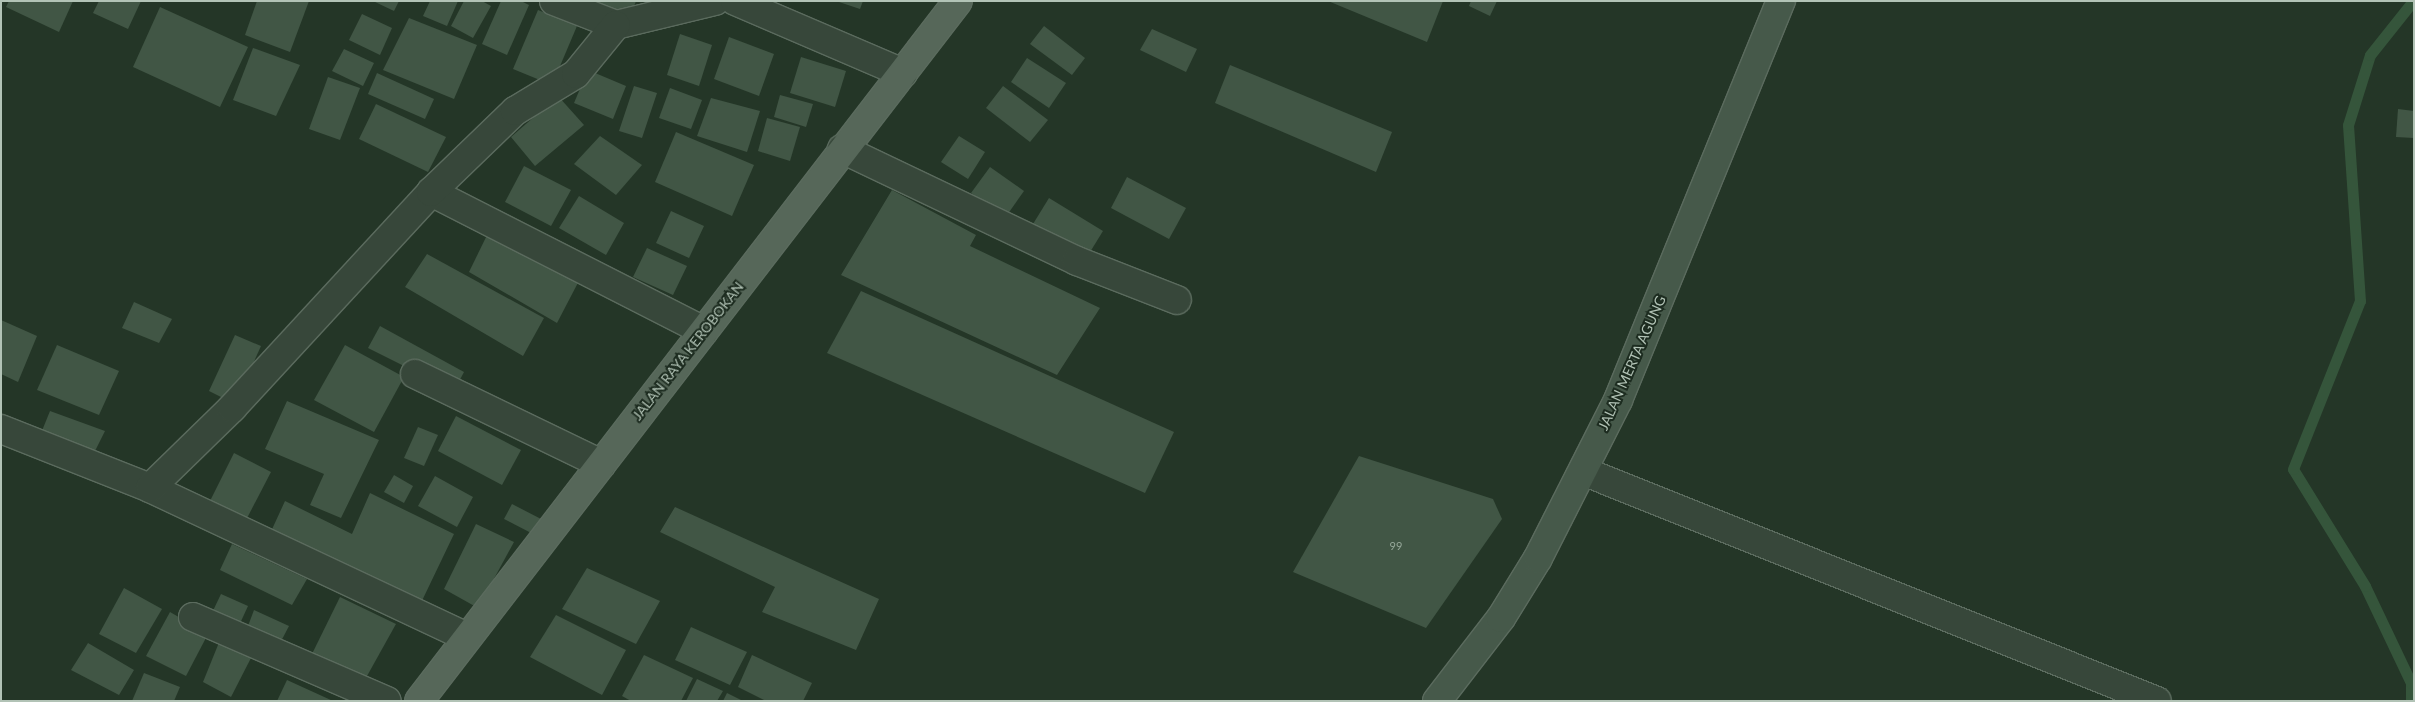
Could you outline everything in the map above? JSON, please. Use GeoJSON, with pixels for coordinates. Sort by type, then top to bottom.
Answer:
{"type":"FeatureCollection","features":[{"type":"Feature","properties":{"kind":"main road","name":"JALAN RAYA KEROBOKAN"},"geometry":{"type":"LineString","coordinates":[[420,701],[467,637],[842,149],[904,73],[958,1]]}},
{"type":"Feature","properties":{"kind":"street"},"geometry":{"type":"LineString","coordinates":[[554,1],[616,25],[639,22],[666,11],[715,1]]}},
{"type":"Feature","properties":{"kind":"street"},"geometry":{"type":"LineString","coordinates":[[735,1],[904,73]]}},
{"type":"Feature","properties":{"kind":"street","name":"JALAN MERTA AGUNG"},"geometry":{"type":"LineString","coordinates":[[1437,701],[1500,618],[1538,558],[1583,471],[1629,373],[1781,1]]}},
{"type":"Feature","properties":{"kind":"street"},"geometry":{"type":"LineString","coordinates":[[150,488],[232,408],[431,192],[515,111],[576,74],[616,25]]}},
{"type":"Feature","properties":{"kind":"street"},"geometry":{"type":"LineString","coordinates":[[842,149],[1068,257],[1177,300]]}},
{"type":"Feature","properties":{"kind":"street"},"geometry":{"type":"LineString","coordinates":[[431,192],[704,331]]}},
{"type":"Feature","properties":{"kind":"street"},"geometry":{"type":"LineString","coordinates":[[415,374],[601,464]]}},
{"type":"Feature","properties":{"kind":"street"},"geometry":{"type":"LineString","coordinates":[[1,429],[150,488],[467,637]]}},
{"type":"Feature","properties":{"kind":"street"},"geometry":{"type":"LineString","coordinates":[[1583,471],[2157,701]]}},
{"type":"Feature","properties":{"kind":"street"},"geometry":{"type":"LineString","coordinates":[[193,617],[387,701]]}},
{"type":"Feature","properties":{"kind":"building"},"geometry":{"type":"Polygon","coordinates":[[[9,1],[73,1],[59,32],[6,7],[9,1]]]}},
{"type":"Feature","properties":{"kind":"building"},"geometry":{"type":"Polygon","coordinates":[[[99,1],[141,1],[128,29],[93,13],[99,1]]]}},
{"type":"Feature","properties":{"kind":"building"},"geometry":{"type":"Polygon","coordinates":[[[257,1],[309,1],[290,52],[245,35],[257,1]]]}},
{"type":"Feature","properties":{"kind":"building"},"geometry":{"type":"Polygon","coordinates":[[[373,1],[399,1],[394,11],[373,1]]]}},
{"type":"Feature","properties":{"kind":"building"},"geometry":{"type":"Polygon","coordinates":[[[430,1],[458,1],[447,26],[423,16],[430,1]]]}},
{"type":"Feature","properties":{"kind":"building"},"geometry":{"type":"Polygon","coordinates":[[[464,1],[482,1],[491,6],[473,38],[451,26],[464,1]]]}},
{"type":"Feature","properties":{"kind":"building"},"geometry":{"type":"Polygon","coordinates":[[[501,1],[521,1],[529,5],[507,55],[482,44],[501,1]]]}},
{"type":"Feature","properties":{"kind":"building"},"geometry":{"type":"Polygon","coordinates":[[[591,1],[636,1],[631,15],[591,1]]]}},
{"type":"Feature","properties":{"kind":"building"},"geometry":{"type":"Polygon","coordinates":[[[836,1],[863,1],[860,9],[836,1]]]}},
{"type":"Feature","properties":{"kind":"building"},"geometry":{"type":"Polygon","coordinates":[[[1328,1],[1443,1],[1427,42],[1328,1]]]}},
{"type":"Feature","properties":{"kind":"building"},"geometry":{"type":"Polygon","coordinates":[[[1471,1],[1497,1],[1490,16],[1469,6],[1471,1]]]}},
{"type":"Feature","properties":{"kind":"building"},"geometry":{"type":"Polygon","coordinates":[[[160,7],[248,47],[220,107],[133,67],[160,7]]]}},
{"type":"Feature","properties":{"kind":"building"},"geometry":{"type":"Polygon","coordinates":[[[538,10],[577,26],[552,85],[513,69],[538,10]]]}},
{"type":"Feature","properties":{"kind":"building"},"geometry":{"type":"Polygon","coordinates":[[[362,14],[392,28],[380,55],[349,40],[362,14]]]}},
{"type":"Feature","properties":{"kind":"building"},"geometry":{"type":"Polygon","coordinates":[[[409,18],[477,45],[454,99],[383,70],[409,18]]]}},
{"type":"Feature","properties":{"kind":"building"},"geometry":{"type":"Polygon","coordinates":[[[1044,26],[1085,58],[1072,75],[1030,44],[1044,26]]]}},
{"type":"Feature","properties":{"kind":"building"},"geometry":{"type":"Polygon","coordinates":[[[1152,29],[1197,49],[1186,72],[1140,50],[1152,29]]]}},
{"type":"Feature","properties":{"kind":"building"},"geometry":{"type":"Polygon","coordinates":[[[680,34],[712,45],[699,86],[667,75],[680,34]]]}},
{"type":"Feature","properties":{"kind":"building"},"geometry":{"type":"Polygon","coordinates":[[[729,37],[774,54],[759,96],[714,79],[729,37]]]}},
{"type":"Feature","properties":{"kind":"building"},"geometry":{"type":"Polygon","coordinates":[[[253,48],[300,65],[276,116],[233,100],[253,48]]]}},
{"type":"Feature","properties":{"kind":"building"},"geometry":{"type":"Polygon","coordinates":[[[344,49],[374,63],[363,86],[332,71],[344,49]]]}},
{"type":"Feature","properties":{"kind":"building"},"geometry":{"type":"Polygon","coordinates":[[[801,57],[846,71],[835,107],[790,93],[801,57]]]}},
{"type":"Feature","properties":{"kind":"building"},"geometry":{"type":"Polygon","coordinates":[[[1027,58],[1066,83],[1049,108],[1011,82],[1027,58]]]}},
{"type":"Feature","properties":{"kind":"building"},"geometry":{"type":"Polygon","coordinates":[[[1230,65],[1392,132],[1376,172],[1215,103],[1230,65]]]}},
{"type":"Feature","properties":{"kind":"building"},"geometry":{"type":"Polygon","coordinates":[[[588,70],[626,86],[613,119],[574,103],[588,70]]]}},
{"type":"Feature","properties":{"kind":"building"},"geometry":{"type":"Polygon","coordinates":[[[377,73],[434,99],[425,119],[368,94],[377,73]]]}},
{"type":"Feature","properties":{"kind":"building"},"geometry":{"type":"Polygon","coordinates":[[[328,77],[360,88],[340,140],[309,129],[328,77]]]}},
{"type":"Feature","properties":{"kind":"building"},"geometry":{"type":"Polygon","coordinates":[[[634,86],[657,93],[642,138],[619,131],[634,86]]]}},
{"type":"Feature","properties":{"kind":"building"},"geometry":{"type":"Polygon","coordinates":[[[1003,86],[1048,120],[1030,142],[986,108],[1003,86]]]}},
{"type":"Feature","properties":{"kind":"building"},"geometry":{"type":"Polygon","coordinates":[[[670,88],[702,100],[691,129],[659,118],[670,88]]]}},
{"type":"Feature","properties":{"kind":"building"},"geometry":{"type":"Polygon","coordinates":[[[780,95],[813,104],[806,127],[774,117],[780,95]]]}},
{"type":"Feature","properties":{"kind":"building"},"geometry":{"type":"Polygon","coordinates":[[[558,96],[584,125],[535,166],[511,137],[558,96]]]}},
{"type":"Feature","properties":{"kind":"building"},"geometry":{"type":"Polygon","coordinates":[[[711,98],[760,111],[747,152],[697,136],[711,98]]]}},
{"type":"Feature","properties":{"kind":"building"},"geometry":{"type":"Polygon","coordinates":[[[376,104],[446,137],[428,172],[359,139],[376,104]]]}},
{"type":"Feature","properties":{"kind":"building"},"geometry":{"type":"Polygon","coordinates":[[[2398,109],[2414,111],[2414,138],[2396,137],[2398,109]]]}},
{"type":"Feature","properties":{"kind":"building"},"geometry":{"type":"Polygon","coordinates":[[[767,118],[800,127],[790,161],[758,151],[767,118]]]}},
{"type":"Feature","properties":{"kind":"building"},"geometry":{"type":"Polygon","coordinates":[[[676,132],[754,165],[732,216],[655,182],[676,132]]]}},
{"type":"Feature","properties":{"kind":"building"},"geometry":{"type":"Polygon","coordinates":[[[600,136],[642,165],[616,195],[574,164],[600,136]]]}},
{"type":"Feature","properties":{"kind":"building"},"geometry":{"type":"Polygon","coordinates":[[[959,136],[985,152],[968,179],[941,162],[959,136]]]}},
{"type":"Feature","properties":{"kind":"building"},"geometry":{"type":"Polygon","coordinates":[[[524,166],[571,190],[551,226],[505,202],[524,166]]]}},
{"type":"Feature","properties":{"kind":"building"},"geometry":{"type":"Polygon","coordinates":[[[990,167],[1024,191],[1005,218],[971,193],[990,167]]]}},
{"type":"Feature","properties":{"kind":"building"},"geometry":{"type":"Polygon","coordinates":[[[1127,177],[1186,208],[1169,239],[1111,208],[1127,177]]]}},
{"type":"Feature","properties":{"kind":"building"},"geometry":{"type":"Polygon","coordinates":[[[892,190],[976,235],[970,246],[1100,308],[1057,375],[841,275],[892,190]]]}},
{"type":"Feature","properties":{"kind":"building"},"geometry":{"type":"Polygon","coordinates":[[[579,196],[624,223],[606,255],[559,228],[579,196]]]}},
{"type":"Feature","properties":{"kind":"building"},"geometry":{"type":"Polygon","coordinates":[[[1049,198],[1103,231],[1087,257],[1033,224],[1049,198]]]}},
{"type":"Feature","properties":{"kind":"building"},"geometry":{"type":"Polygon","coordinates":[[[671,211],[704,226],[689,258],[656,243],[671,211]]]}},
{"type":"Feature","properties":{"kind":"building"},"geometry":{"type":"Polygon","coordinates":[[[490,229],[582,275],[557,323],[469,272],[490,229]]]}},
{"type":"Feature","properties":{"kind":"building"},"geometry":{"type":"Polygon","coordinates":[[[647,248],[687,266],[673,295],[633,277],[647,248]]]}},
{"type":"Feature","properties":{"kind":"building"},"geometry":{"type":"Polygon","coordinates":[[[427,254],[544,318],[523,356],[405,287],[427,254]]]}},
{"type":"Feature","properties":{"kind":"building"},"geometry":{"type":"Polygon","coordinates":[[[861,291],[1174,432],[1145,493],[827,353],[861,291]]]}},
{"type":"Feature","properties":{"kind":"building"},"geometry":{"type":"Polygon","coordinates":[[[134,302],[172,319],[159,343],[122,328],[134,302]]]}},
{"type":"Feature","properties":{"kind":"building"},"geometry":{"type":"Polygon","coordinates":[[[1,320],[37,336],[18,382],[1,374],[1,320]]]}},
{"type":"Feature","properties":{"kind":"building"},"geometry":{"type":"Polygon","coordinates":[[[380,326],[464,372],[454,391],[368,348],[380,326]]]}},
{"type":"Feature","properties":{"kind":"building"},"geometry":{"type":"Polygon","coordinates":[[[235,335],[261,346],[235,404],[209,391],[235,335]]]}},
{"type":"Feature","properties":{"kind":"building"},"geometry":{"type":"Polygon","coordinates":[[[57,345],[119,371],[99,415],[37,390],[57,345]]]}},
{"type":"Feature","properties":{"kind":"building"},"geometry":{"type":"Polygon","coordinates":[[[345,345],[404,377],[374,432],[314,400],[345,345]]]}},
{"type":"Feature","properties":{"kind":"building"},"geometry":{"type":"Polygon","coordinates":[[[287,401],[379,440],[341,518],[310,505],[324,474],[265,449],[287,401]]]}},
{"type":"Feature","properties":{"kind":"building"},"geometry":{"type":"Polygon","coordinates":[[[50,411],[105,431],[89,463],[37,443],[50,411]]]}},
{"type":"Feature","properties":{"kind":"building"},"geometry":{"type":"Polygon","coordinates":[[[456,416],[521,450],[502,485],[438,451],[456,416]]]}},
{"type":"Feature","properties":{"kind":"building"},"geometry":{"type":"Polygon","coordinates":[[[418,427],[438,435],[424,466],[404,458],[418,427]]]}},
{"type":"Feature","properties":{"kind":"building"},"geometry":{"type":"Polygon","coordinates":[[[234,453],[271,472],[245,522],[209,503],[234,453]]]}},
{"type":"Feature","properties":{"kind":"building"},"geometry":{"type":"Polygon","coordinates":[[[1359,456],[1493,499],[1502,519],[1426,628],[1293,572],[1359,456]]]}},
{"type":"Feature","properties":{"kind":"building"},"geometry":{"type":"Polygon","coordinates":[[[394,475],[413,486],[404,503],[384,492],[394,475]]]}},
{"type":"Feature","properties":{"kind":"building"},"geometry":{"type":"Polygon","coordinates":[[[435,476],[473,497],[457,527],[418,506],[435,476]]]}},
{"type":"Feature","properties":{"kind":"building"},"geometry":{"type":"Polygon","coordinates":[[[370,493],[454,534],[419,607],[268,538],[285,501],[352,534],[370,493]]]}},
{"type":"Feature","properties":{"kind":"building"},"geometry":{"type":"Polygon","coordinates":[[[512,504],[543,520],[535,535],[504,519],[512,504]]]}},
{"type":"Feature","properties":{"kind":"building"},"geometry":{"type":"Polygon","coordinates":[[[675,507],[879,599],[856,650],[762,612],[775,587],[660,532],[675,507]]]}},
{"type":"Feature","properties":{"kind":"building"},"geometry":{"type":"Polygon","coordinates":[[[476,524],[514,542],[478,608],[444,589],[476,524]]]}},
{"type":"Feature","properties":{"kind":"building"},"geometry":{"type":"Polygon","coordinates":[[[232,544],[307,579],[292,605],[220,570],[232,544]]]}},
{"type":"Feature","properties":{"kind":"building"},"geometry":{"type":"Polygon","coordinates":[[[587,568],[660,601],[636,644],[562,609],[587,568]]]}},
{"type":"Feature","properties":{"kind":"building"},"geometry":{"type":"Polygon","coordinates":[[[124,588],[162,609],[136,653],[99,634],[124,588]]]}},
{"type":"Feature","properties":{"kind":"building"},"geometry":{"type":"Polygon","coordinates":[[[221,594],[248,606],[237,630],[210,617],[221,594]]]}},
{"type":"Feature","properties":{"kind":"building"},"geometry":{"type":"Polygon","coordinates":[[[340,597],[396,624],[362,685],[310,658],[340,597]]]}},
{"type":"Feature","properties":{"kind":"building"},"geometry":{"type":"Polygon","coordinates":[[[254,610],[289,626],[277,649],[245,634],[254,610]]]}},
{"type":"Feature","properties":{"kind":"building"},"geometry":{"type":"Polygon","coordinates":[[[170,612],[208,634],[186,676],[146,656],[170,612]]]}},
{"type":"Feature","properties":{"kind":"building"},"geometry":{"type":"Polygon","coordinates":[[[556,615],[626,650],[602,695],[530,657],[556,615]]]}},
{"type":"Feature","properties":{"kind":"building"},"geometry":{"type":"Polygon","coordinates":[[[691,627],[747,652],[730,685],[675,660],[691,627]]]}},
{"type":"Feature","properties":{"kind":"building"},"geometry":{"type":"Polygon","coordinates":[[[220,640],[252,656],[231,697],[203,682],[220,640]]]}},
{"type":"Feature","properties":{"kind":"building"},"geometry":{"type":"Polygon","coordinates":[[[88,643],[134,670],[119,695],[71,670],[88,643]]]}},
{"type":"Feature","properties":{"kind":"building"},"geometry":{"type":"Polygon","coordinates":[[[644,655],[693,678],[681,701],[631,701],[622,696],[644,655]]]}},
{"type":"Feature","properties":{"kind":"building"},"geometry":{"type":"Polygon","coordinates":[[[752,655],[812,683],[803,701],[766,701],[738,687],[752,655]]]}},
{"type":"Feature","properties":{"kind":"building"},"geometry":{"type":"Polygon","coordinates":[[[144,673],[180,687],[174,701],[132,701],[144,673]]]}},
{"type":"Feature","properties":{"kind":"building"},"geometry":{"type":"Polygon","coordinates":[[[697,679],[723,691],[717,701],[686,701],[697,679]]]}},
{"type":"Feature","properties":{"kind":"building"},"geometry":{"type":"Polygon","coordinates":[[[287,680],[333,701],[277,701],[287,680]]]}},
{"type":"Feature","properties":{"kind":"building"},"geometry":{"type":"Polygon","coordinates":[[[727,693],[743,701],[723,701],[727,693]]]}},
{"type":"Feature","properties":{"kind":"waterway"},"geometry":{"type":"LineString","coordinates":[[2411,701],[2411,683],[2365,586],[2293,469],[2360,301],[2348,125],[2370,55],[2413,1]]}}]}
